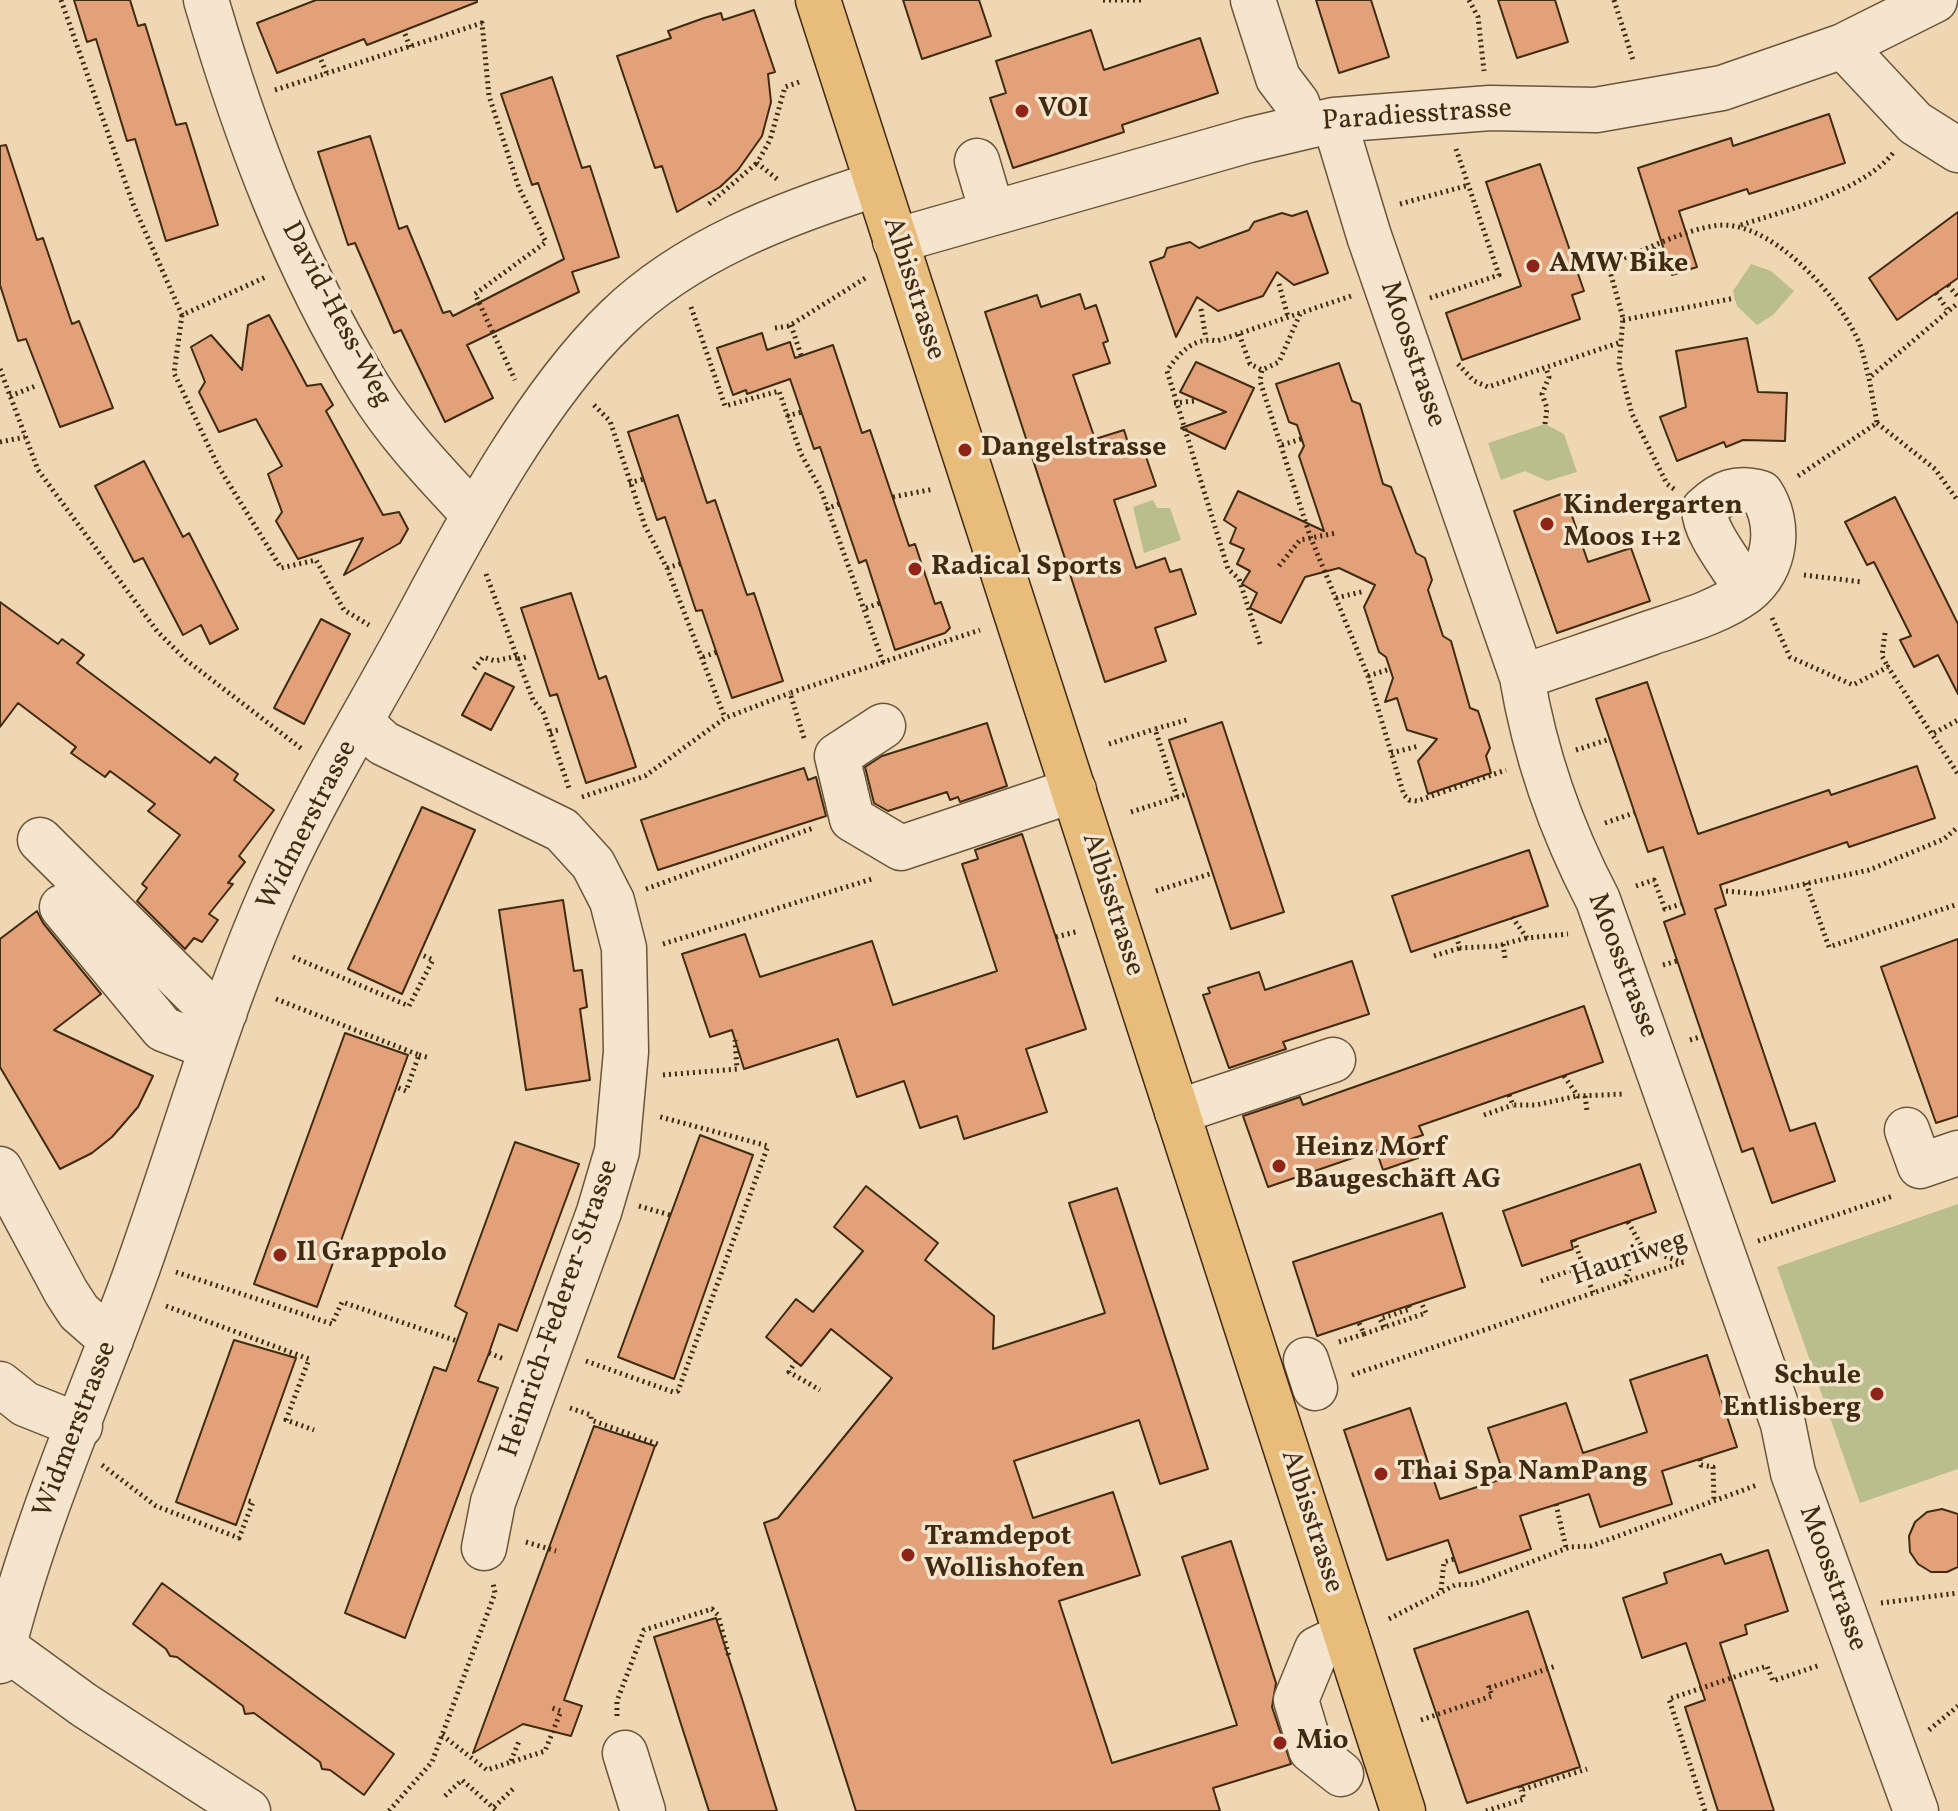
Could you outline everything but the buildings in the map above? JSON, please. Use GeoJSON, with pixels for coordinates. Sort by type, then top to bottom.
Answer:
{"type":"FeatureCollection","features":[{"type":"Feature","properties":{"kind":"main road","name":"Albisstrasse"},"geometry":{"type":"LineString","coordinates":[[818,0],[877,184],[886,255],[1074,790],[1403,1811]]}},
{"type":"Feature","properties":{"kind":"street","name":"David-Hess-Weg"},"geometry":{"type":"LineString","coordinates":[[206,0],[236,102],[300,261],[370,389],[423,462],[474,515]]}},
{"type":"Feature","properties":{"kind":"street"},"geometry":{"type":"LineString","coordinates":[[1253,0],[1278,78],[1297,103],[1320,123]]}},
{"type":"Feature","properties":{"kind":"street","name":"Paradiesstrasse"},"geometry":{"type":"LineString","coordinates":[[886,255],[992,212],[1320,123],[1490,108],[1596,110],[1722,88],[1843,46],[1935,0]]}},
{"type":"Feature","properties":{"kind":"street"},"geometry":{"type":"LineString","coordinates":[[1843,46],[1915,123],[1958,150]]}},
{"type":"Feature","properties":{"kind":"street","name":"Moosstrasse"},"geometry":{"type":"LineString","coordinates":[[1320,123],[1386,284],[1522,677],[1531,732],[1554,756],[1571,848],[1598,900],[1704,1256],[1783,1424],[1793,1473],[1916,1811]]}},
{"type":"Feature","properties":{"kind":"street"},"geometry":{"type":"LineString","coordinates":[[977,161],[992,212]]}},
{"type":"Feature","properties":{"kind":"street","name":"Widmerstrasse"},"geometry":{"type":"LineString","coordinates":[[1,1650],[29,1558],[89,1443],[111,1340],[218,1030],[279,877],[474,515],[579,360],[637,300],[691,262],[727,243],[828,199],[877,184]]}},
{"type":"Feature","properties":{"kind":"street"},"geometry":{"type":"LineString","coordinates":[[1522,677],[1695,618],[1751,586],[1764,571],[1776,536],[1772,509],[1761,493],[1744,488],[1718,495],[1704,509],[1704,524],[1751,586]]}},
{"type":"Feature","properties":{"kind":"street","name":"Heinrich-Federer-Strasse"},"geometry":{"type":"LineString","coordinates":[[362,723],[383,743],[562,830],[593,864],[612,901],[624,956],[626,1052],[617,1151],[599,1212],[493,1502],[484,1548]]}},
{"type":"Feature","properties":{"kind":"street"},"geometry":{"type":"LineString","coordinates":[[883,726],[837,756],[852,819],[901,848],[1074,790]]}},
{"type":"Feature","properties":{"kind":"street"},"geometry":{"type":"LineString","coordinates":[[40,840],[203,1002],[218,1030],[163,1029],[62,907]]}},
{"type":"Feature","properties":{"kind":"street"},"geometry":{"type":"LineString","coordinates":[[1177,1112],[1333,1060]]}},
{"type":"Feature","properties":{"kind":"street"},"geometry":{"type":"LineString","coordinates":[[1907,1130],[1920,1166],[1958,1153]]}},
{"type":"Feature","properties":{"kind":"street"},"geometry":{"type":"LineString","coordinates":[[0,1169],[66,1292],[79,1312],[111,1340]]}},
{"type":"Feature","properties":{"kind":"street"},"geometry":{"type":"LineString","coordinates":[[0,1384],[25,1404],[89,1443]]}},
{"type":"Feature","properties":{"kind":"street"},"geometry":{"type":"LineString","coordinates":[[1341,1774],[1311,1750],[1296,1700],[1317,1649],[1346,1635]]}},
{"type":"Feature","properties":{"kind":"street"},"geometry":{"type":"LineString","coordinates":[[1,1650],[248,1811]]}},
{"type":"Feature","properties":{"kind":"street"},"geometry":{"type":"LineString","coordinates":[[625,1753],[643,1811]]}},
{"type":"Feature","properties":{"kind":"path"},"geometry":{"type":"LineString","coordinates":[[61,0],[133,204],[182,315],[174,373],[234,492],[281,568],[316,560],[344,610],[377,630]]}},
{"type":"Feature","properties":{"kind":"path"},"geometry":{"type":"LineString","coordinates":[[1103,0],[1142,0]]}},
{"type":"Feature","properties":{"kind":"path"},"geometry":{"type":"LineString","coordinates":[[1469,0],[1478,17],[1484,74]]}},
{"type":"Feature","properties":{"kind":"path"},"geometry":{"type":"LineString","coordinates":[[1614,0],[1634,64]]}},
{"type":"Feature","properties":{"kind":"path"},"geometry":{"type":"LineString","coordinates":[[236,102],[482,23],[489,96],[519,188],[546,242],[475,294],[516,381],[525,388]]}},
{"type":"Feature","properties":{"kind":"path"},"geometry":{"type":"LineString","coordinates":[[405,34],[410,47]]}},
{"type":"Feature","properties":{"kind":"path"},"geometry":{"type":"LineString","coordinates":[[321,60],[327,74]]}},
{"type":"Feature","properties":{"kind":"path"},"geometry":{"type":"LineString","coordinates":[[711,202],[757,163],[770,140],[785,87],[811,79]]}},
{"type":"Feature","properties":{"kind":"path"},"geometry":{"type":"LineString","coordinates":[[1439,310],[1433,297],[1499,275],[1452,136]]}},
{"type":"Feature","properties":{"kind":"path"},"geometry":{"type":"LineString","coordinates":[[1704,509],[1667,484],[1632,414],[1619,365],[1623,320],[1608,264],[1713,226],[1741,226],[1823,197],[1863,176],[1890,157],[1898,146]]}},
{"type":"Feature","properties":{"kind":"path"},"geometry":{"type":"LineString","coordinates":[[757,163],[786,186]]}},
{"type":"Feature","properties":{"kind":"path"},"geometry":{"type":"LineString","coordinates":[[1432,195],[1469,185]]}},
{"type":"Feature","properties":{"kind":"path"},"geometry":{"type":"LineString","coordinates":[[1741,226],[1758,233],[1802,266],[1833,297],[1858,339],[1877,423],[1935,469],[1958,501]]}},
{"type":"Feature","properties":{"kind":"path"},"geometry":{"type":"LineString","coordinates":[[1653,248],[1660,265]]}},
{"type":"Feature","properties":{"kind":"path"},"geometry":{"type":"LineString","coordinates":[[775,328],[791,325],[886,255]]}},
{"type":"Feature","properties":{"kind":"path"},"geometry":{"type":"LineString","coordinates":[[182,315],[300,261]]}},
{"type":"Feature","properties":{"kind":"path"},"geometry":{"type":"LineString","coordinates":[[1279,284],[1288,317]]}},
{"type":"Feature","properties":{"kind":"path"},"geometry":{"type":"LineString","coordinates":[[1260,644],[1239,579],[1228,569],[1174,403],[1167,371],[1185,348],[1206,339],[1217,341],[1386,284]]}},
{"type":"Feature","properties":{"kind":"path"},"geometry":{"type":"LineString","coordinates":[[1869,378],[1934,325],[1958,300],[1948,285]]}},
{"type":"Feature","properties":{"kind":"path"},"geometry":{"type":"LineString","coordinates":[[1936,293],[1947,309]]}},
{"type":"Feature","properties":{"kind":"path"},"geometry":{"type":"LineString","coordinates":[[1623,320],[1735,298]]}},
{"type":"Feature","properties":{"kind":"path"},"geometry":{"type":"LineString","coordinates":[[691,306],[725,406],[779,391],[801,454],[821,490],[884,665]]}},
{"type":"Feature","properties":{"kind":"path"},"geometry":{"type":"LineString","coordinates":[[1201,309],[1206,339]]}},
{"type":"Feature","properties":{"kind":"path"},"geometry":{"type":"LineString","coordinates":[[1262,370],[1279,362],[1300,314]]}},
{"type":"Feature","properties":{"kind":"path"},"geometry":{"type":"LineString","coordinates":[[791,325],[801,355]]}},
{"type":"Feature","properties":{"kind":"path"},"geometry":{"type":"LineString","coordinates":[[1239,334],[1250,364],[1262,370]]}},
{"type":"Feature","properties":{"kind":"path"},"geometry":{"type":"LineString","coordinates":[[1456,362],[1474,381],[1488,387],[1621,342]]}},
{"type":"Feature","properties":{"kind":"path"},"geometry":{"type":"LineString","coordinates":[[1545,424],[1547,408],[1542,394],[1549,377],[1546,368]]}},
{"type":"Feature","properties":{"kind":"path"},"geometry":{"type":"LineString","coordinates":[[0,369],[38,470],[157,631],[186,660],[309,754]]}},
{"type":"Feature","properties":{"kind":"path"},"geometry":{"type":"LineString","coordinates":[[1262,370],[1260,381],[1274,432],[1282,445],[1312,540],[1368,676],[1404,795],[1417,801],[1610,739]]}},
{"type":"Feature","properties":{"kind":"path"},"geometry":{"type":"LineString","coordinates":[[10,396],[38,385]]}},
{"type":"Feature","properties":{"kind":"path"},"geometry":{"type":"LineString","coordinates":[[1174,403],[1194,401]]}},
{"type":"Feature","properties":{"kind":"path"},"geometry":{"type":"LineString","coordinates":[[590,402],[610,421],[629,483],[667,568],[725,718]]}},
{"type":"Feature","properties":{"kind":"path"},"geometry":{"type":"LineString","coordinates":[[787,416],[802,412]]}},
{"type":"Feature","properties":{"kind":"path"},"geometry":{"type":"LineString","coordinates":[[1765,499],[1877,423]]}},
{"type":"Feature","properties":{"kind":"path"},"geometry":{"type":"LineString","coordinates":[[0,442],[25,437]]}},
{"type":"Feature","properties":{"kind":"path"},"geometry":{"type":"LineString","coordinates":[[1282,445],[1301,439]]}},
{"type":"Feature","properties":{"kind":"path"},"geometry":{"type":"LineString","coordinates":[[629,483],[644,479]]}},
{"type":"Feature","properties":{"kind":"path"},"geometry":{"type":"LineString","coordinates":[[893,497],[916,495],[948,485]]}},
{"type":"Feature","properties":{"kind":"path"},"geometry":{"type":"LineString","coordinates":[[826,509],[839,504]]}},
{"type":"Feature","properties":{"kind":"path"},"geometry":{"type":"LineString","coordinates":[[1279,566],[1300,540],[1336,533]]}},
{"type":"Feature","properties":{"kind":"path"},"geometry":{"type":"LineString","coordinates":[[667,568],[680,564]]}},
{"type":"Feature","properties":{"kind":"path"},"geometry":{"type":"LineString","coordinates":[[485,571],[517,658],[550,732],[573,801],[645,776],[725,718],[790,693]]}},
{"type":"Feature","properties":{"kind":"path"},"geometry":{"type":"LineString","coordinates":[[1862,582],[1793,574],[1751,586],[1790,657],[1853,685],[1888,667]]}},
{"type":"Feature","properties":{"kind":"path"},"geometry":{"type":"LineString","coordinates":[[1336,598],[1365,591]]}},
{"type":"Feature","properties":{"kind":"path"},"geometry":{"type":"LineString","coordinates":[[866,608],[880,603]]}},
{"type":"Feature","properties":{"kind":"path"},"geometry":{"type":"LineString","coordinates":[[1885,633],[1882,656],[1958,774]]}},
{"type":"Feature","properties":{"kind":"path"},"geometry":{"type":"LineString","coordinates":[[703,657],[717,652]]}},
{"type":"Feature","properties":{"kind":"path"},"geometry":{"type":"LineString","coordinates":[[474,669],[483,657],[495,661],[526,657]]}},
{"type":"Feature","properties":{"kind":"path"},"geometry":{"type":"LineString","coordinates":[[1368,676],[1390,669]]}},
{"type":"Feature","properties":{"kind":"path"},"geometry":{"type":"LineString","coordinates":[[1109,744],[1190,719]]}},
{"type":"Feature","properties":{"kind":"path"},"geometry":{"type":"LineString","coordinates":[[1934,733],[1958,720]]}},
{"type":"Feature","properties":{"kind":"path"},"geometry":{"type":"LineString","coordinates":[[1155,729],[1177,797]]}},
{"type":"Feature","properties":{"kind":"path"},"geometry":{"type":"LineString","coordinates":[[550,732],[558,730]]}},
{"type":"Feature","properties":{"kind":"path"},"geometry":{"type":"LineString","coordinates":[[1391,753],[1419,746]]}},
{"type":"Feature","properties":{"kind":"path"},"geometry":{"type":"LineString","coordinates":[[1131,812],[1187,794]]}},
{"type":"Feature","properties":{"kind":"path"},"geometry":{"type":"LineString","coordinates":[[1593,828],[1634,813]]}},
{"type":"Feature","properties":{"kind":"path"},"geometry":{"type":"LineString","coordinates":[[1726,891],[1759,894],[1869,870],[1944,839],[1958,827]]}},
{"type":"Feature","properties":{"kind":"path"},"geometry":{"type":"LineString","coordinates":[[624,956],[891,873]]}},
{"type":"Feature","properties":{"kind":"path"},"geometry":{"type":"LineString","coordinates":[[1156,891],[1213,873]]}},
{"type":"Feature","properties":{"kind":"path"},"geometry":{"type":"LineString","coordinates":[[1598,900],[1654,880],[1665,909],[1681,904]]}},
{"type":"Feature","properties":{"kind":"path"},"geometry":{"type":"LineString","coordinates":[[1806,883],[1829,947],[1958,904]]}},
{"type":"Feature","properties":{"kind":"path"},"geometry":{"type":"LineString","coordinates":[[1512,917],[1527,938]]}},
{"type":"Feature","properties":{"kind":"path"},"geometry":{"type":"LineString","coordinates":[[1056,937],[1088,929]]}},
{"type":"Feature","properties":{"kind":"path"},"geometry":{"type":"LineString","coordinates":[[1434,956],[1460,948],[1570,934]]}},
{"type":"Feature","properties":{"kind":"path"},"geometry":{"type":"LineString","coordinates":[[1456,936],[1460,948]]}},
{"type":"Feature","properties":{"kind":"path"},"geometry":{"type":"LineString","coordinates":[[1503,944],[1505,958]]}},
{"type":"Feature","properties":{"kind":"path"},"geometry":{"type":"LineString","coordinates":[[293,957],[409,1006],[433,960],[420,954]]}},
{"type":"Feature","properties":{"kind":"path"},"geometry":{"type":"LineString","coordinates":[[276,999],[430,1058]]}},
{"type":"Feature","properties":{"kind":"path"},"geometry":{"type":"LineString","coordinates":[[626,1052],[650,1075],[737,1069],[735,1040]]}},
{"type":"Feature","properties":{"kind":"path"},"geometry":{"type":"LineString","coordinates":[[396,1087],[406,1091],[419,1055]]}},
{"type":"Feature","properties":{"kind":"path"},"geometry":{"type":"LineString","coordinates":[[1564,1076],[1581,1096],[1587,1111]]}},
{"type":"Feature","properties":{"kind":"path"},"geometry":{"type":"LineString","coordinates":[[1484,1115],[1513,1105],[1536,1105],[1581,1096],[1627,1094]]}},
{"type":"Feature","properties":{"kind":"path"},"geometry":{"type":"LineString","coordinates":[[1509,1095],[1513,1105]]}},
{"type":"Feature","properties":{"kind":"path"},"geometry":{"type":"LineString","coordinates":[[549,1347],[673,1392],[678,1391],[768,1146],[622,1106]]}},
{"type":"Feature","properties":{"kind":"path","name":"Hauriweg"},"geometry":{"type":"LineString","coordinates":[[1310,1374],[1766,1240],[1899,1193]]}},
{"type":"Feature","properties":{"kind":"path"},"geometry":{"type":"LineString","coordinates":[[1628,1222],[1642,1246]]}},
{"type":"Feature","properties":{"kind":"path"},"geometry":{"type":"LineString","coordinates":[[1574,1240],[1593,1293]]}},
{"type":"Feature","properties":{"kind":"path"},"geometry":{"type":"LineString","coordinates":[[1642,1246],[1704,1256]]}},
{"type":"Feature","properties":{"kind":"path"},"geometry":{"type":"LineString","coordinates":[[1625,1282],[1632,1258],[1642,1246]]}},
{"type":"Feature","properties":{"kind":"path"},"geometry":{"type":"LineString","coordinates":[[1541,1281],[1583,1266]]}},
{"type":"Feature","properties":{"kind":"path"},"geometry":{"type":"LineString","coordinates":[[167,1269],[332,1324],[342,1302],[457,1341]]}},
{"type":"Feature","properties":{"kind":"path"},"geometry":{"type":"LineString","coordinates":[[155,1302],[309,1359],[286,1420],[314,1430]]}},
{"type":"Feature","properties":{"kind":"path"},"geometry":{"type":"LineString","coordinates":[[1364,1334],[1426,1313],[1421,1302]]}},
{"type":"Feature","properties":{"kind":"path"},"geometry":{"type":"LineString","coordinates":[[1384,1327],[1380,1319],[1410,1309],[1409,1306]]}},
{"type":"Feature","properties":{"kind":"path"},"geometry":{"type":"LineString","coordinates":[[796,1361],[789,1372],[820,1390]]}},
{"type":"Feature","properties":{"kind":"path"},"geometry":{"type":"LineString","coordinates":[[531,1394],[660,1445]]}},
{"type":"Feature","properties":{"kind":"path"},"geometry":{"type":"LineString","coordinates":[[89,1443],[156,1506],[239,1538],[253,1502],[245,1500]]}},
{"type":"Feature","properties":{"kind":"path"},"geometry":{"type":"LineString","coordinates":[[1700,1459],[1701,1465],[1713,1467],[1714,1500]]}},
{"type":"Feature","properties":{"kind":"path"},"geometry":{"type":"LineString","coordinates":[[1389,1619],[1441,1590],[1455,1585],[1474,1584],[1566,1548],[1591,1546],[1793,1473]]}},
{"type":"Feature","properties":{"kind":"path"},"geometry":{"type":"LineString","coordinates":[[1556,1504],[1566,1548]]}},
{"type":"Feature","properties":{"kind":"path"},"geometry":{"type":"LineString","coordinates":[[389,1811],[432,1762],[495,1593],[484,1548]]}},
{"type":"Feature","properties":{"kind":"path"},"geometry":{"type":"LineString","coordinates":[[1441,1590],[1444,1562],[1454,1559]]}},
{"type":"Feature","properties":{"kind":"path"},"geometry":{"type":"LineString","coordinates":[[1841,1608],[1958,1593]]}},
{"type":"Feature","properties":{"kind":"path"},"geometry":{"type":"LineString","coordinates":[[625,1753],[617,1701],[644,1630],[712,1609],[718,1615],[729,1657]]}},
{"type":"Feature","properties":{"kind":"path"},"geometry":{"type":"LineString","coordinates":[[1705,1811],[1669,1699],[1767,1666],[1773,1681],[1823,1664]]}},
{"type":"Feature","properties":{"kind":"path"},"geometry":{"type":"LineString","coordinates":[[1421,1720],[1492,1696],[1488,1686],[1556,1666]]}},
{"type":"Feature","properties":{"kind":"path"},"geometry":{"type":"LineString","coordinates":[[442,1735],[487,1770],[545,1751],[561,1711],[552,1708]]}},
{"type":"Feature","properties":{"kind":"path"},"geometry":{"type":"LineString","coordinates":[[511,1762],[519,1741]]}},
{"type":"Feature","properties":{"kind":"path"},"geometry":{"type":"LineString","coordinates":[[1486,1811],[1524,1799],[1520,1788],[1587,1769]]}},
{"type":"Feature","properties":{"kind":"path"},"geometry":{"type":"LineString","coordinates":[[445,1796],[462,1780],[495,1809],[515,1787]]}},
{"type":"Feature","properties":{"kind":"green space"},"geometry":{"type":"Polygon","coordinates":[[[1751,264],[1771,271],[1794,291],[1773,315],[1757,325],[1737,306],[1733,291],[1751,264]]]}},
{"type":"Feature","properties":{"kind":"green space"},"geometry":{"type":"Polygon","coordinates":[[[1545,424],[1564,434],[1577,472],[1547,481],[1525,471],[1501,480],[1488,443],[1545,424]]]}},
{"type":"Feature","properties":{"kind":"green space"},"geometry":{"type":"Polygon","coordinates":[[[1153,500],[1157,508],[1170,508],[1181,540],[1144,553],[1133,507],[1153,500]]]}},
{"type":"Feature","properties":{"kind":"green space"},"geometry":{"type":"Polygon","coordinates":[[[1958,1204],[1958,1469],[1860,1503],[1777,1267],[1958,1204]]]}},
{"type":"Feature","properties":{"kind":"place","name":"VOI"},"geometry":{"type":"Point","coordinates":[1022,111]}},
{"type":"Feature","properties":{"kind":"place","name":"AMW Bike"},"geometry":{"type":"Point","coordinates":[1533,266]}},
{"type":"Feature","properties":{"kind":"place","name":"Dangelstrasse"},"geometry":{"type":"Point","coordinates":[965,450]}},
{"type":"Feature","properties":{"kind":"place","name":"Kindergarten Moos 1+2"},"geometry":{"type":"Point","coordinates":[1547,524]}},
{"type":"Feature","properties":{"kind":"place","name":"Radical Sports"},"geometry":{"type":"Point","coordinates":[915,569]}},
{"type":"Feature","properties":{"kind":"place","name":"Heinz Morf Baugeschäft AG"},"geometry":{"type":"Point","coordinates":[1279,1166]}},
{"type":"Feature","properties":{"kind":"place","name":"Il Grappolo"},"geometry":{"type":"Point","coordinates":[280,1255]}},
{"type":"Feature","properties":{"kind":"place","name":"Schule Entlisberg"},"geometry":{"type":"Point","coordinates":[1877,1394]}},
{"type":"Feature","properties":{"kind":"place","name":"Thai Spa NamPang"},"geometry":{"type":"Point","coordinates":[1381,1474]}},
{"type":"Feature","properties":{"kind":"place","name":"Tramdepot Wollishofen"},"geometry":{"type":"Point","coordinates":[908,1555]}},
{"type":"Feature","properties":{"kind":"place","name":"Mio"},"geometry":{"type":"Point","coordinates":[1280,1743]}}]}
